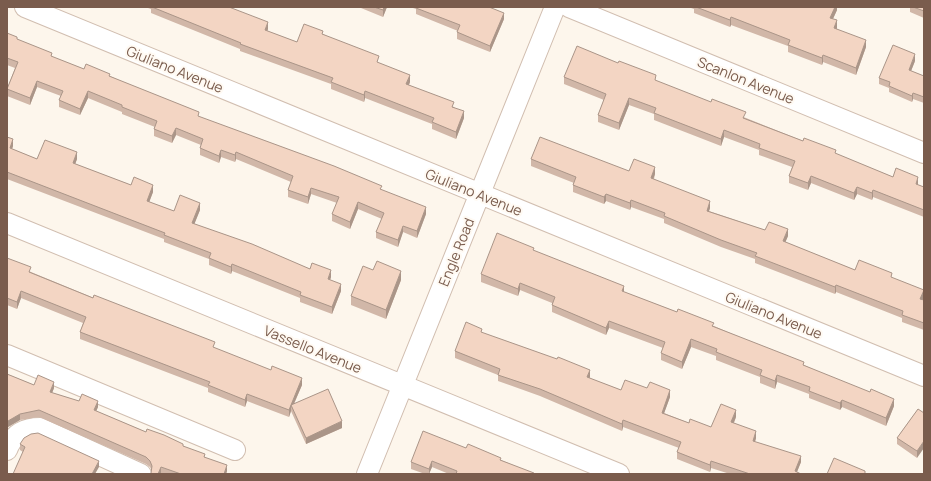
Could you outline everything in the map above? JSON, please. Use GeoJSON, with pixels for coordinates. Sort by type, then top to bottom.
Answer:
{"type":"FeatureCollection","features":[{"type":"Feature","properties":{"kind":"street","name":"Giuliano Avenue"},"geometry":{"type":"LineString","coordinates":[[25,7],[924,376]]}},
{"type":"Feature","properties":{"kind":"street","name":"Engle Road"},"geometry":{"type":"LineString","coordinates":[[367,474],[555,7]]}},
{"type":"Feature","properties":{"kind":"street","name":"Scanlon Avenue"},"geometry":{"type":"LineString","coordinates":[[569,7],[924,153]]}},
{"type":"Feature","properties":{"kind":"street","name":"Vassello Avenue"},"geometry":{"type":"LineString","coordinates":[[7,223],[619,474]]}},
{"type":"Feature","properties":{"kind":"street"},"geometry":{"type":"LineString","coordinates":[[7,355],[236,450]]}},
{"type":"Feature","properties":{"kind":"street"},"geometry":{"type":"LineString","coordinates":[[7,450],[11,441],[22,430],[40,428],[141,474]]}},
{"type":"Feature","properties":{"kind":"building"},"geometry":{"type":"Polygon","coordinates":[[[152,7],[229,7],[268,22],[265,30],[297,42],[304,24],[323,31],[322,34],[379,56],[377,62],[410,75],[406,84],[454,102],[452,107],[464,111],[456,132],[432,122],[434,118],[365,91],[364,95],[331,82],[333,78],[240,44],[241,43],[152,7]]]}},
{"type":"Feature","properties":{"kind":"building"},"geometry":{"type":"Polygon","coordinates":[[[374,7],[384,7],[383,10],[374,7]]]}},
{"type":"Feature","properties":{"kind":"building"},"geometry":{"type":"Polygon","coordinates":[[[416,7],[489,7],[504,13],[490,46],[457,32],[460,25],[416,7]]]}},
{"type":"Feature","properties":{"kind":"building"},"geometry":{"type":"Polygon","coordinates":[[[696,7],[835,7],[830,18],[837,20],[834,28],[866,40],[856,68],[823,55],[822,58],[788,45],[790,40],[731,17],[730,20],[696,7]]]}},
{"type":"Feature","properties":{"kind":"building"},"geometry":{"type":"Polygon","coordinates":[[[913,7],[924,7],[924,11],[913,7]]]}},
{"type":"Feature","properties":{"kind":"building"},"geometry":{"type":"Polygon","coordinates":[[[7,33],[17,37],[17,39],[52,53],[51,56],[84,69],[86,64],[110,74],[109,76],[199,112],[198,116],[334,166],[382,186],[380,189],[426,207],[417,231],[403,226],[398,240],[376,232],[384,213],[358,202],[350,222],[332,214],[339,197],[311,188],[308,197],[288,190],[293,176],[236,152],[235,155],[221,150],[219,156],[200,148],[203,139],[176,128],[172,136],[154,129],[157,121],[88,91],[80,109],[59,100],[63,91],[37,81],[30,98],[7,89],[18,62],[7,58],[7,33]]]}},
{"type":"Feature","properties":{"kind":"building"},"geometry":{"type":"Polygon","coordinates":[[[893,45],[915,54],[909,70],[924,76],[924,97],[913,93],[912,96],[889,86],[890,82],[879,78],[893,45]]]}},
{"type":"Feature","properties":{"kind":"building"},"geometry":{"type":"Polygon","coordinates":[[[577,46],[618,63],[619,61],[656,75],[655,80],[711,102],[712,99],[746,112],[743,118],[803,141],[804,138],[836,150],[835,153],[893,177],[896,168],[918,177],[916,184],[924,187],[924,210],[873,190],[872,193],[857,187],[854,193],[811,176],[808,183],[789,176],[795,161],[759,148],[760,144],[724,130],[721,139],[654,113],[656,108],[629,98],[619,123],[598,115],[606,94],[564,77],[577,46]]]}},
{"type":"Feature","properties":{"kind":"building"},"geometry":{"type":"Polygon","coordinates":[[[7,137],[13,139],[10,148],[37,159],[45,140],[77,152],[73,163],[131,185],[134,177],[153,185],[147,201],[174,211],[180,195],[200,203],[192,223],[252,244],[310,269],[312,263],[331,270],[328,279],[341,284],[332,307],[300,295],[301,292],[232,264],[231,267],[209,258],[211,253],[164,235],[165,233],[7,172],[7,137]]]}},
{"type":"Feature","properties":{"kind":"building"},"geometry":{"type":"Polygon","coordinates":[[[540,137],[629,171],[634,159],[655,167],[651,178],[710,201],[707,211],[765,230],[769,222],[788,229],[783,241],[855,270],[859,260],[892,273],[891,277],[924,290],[920,299],[924,300],[924,323],[902,315],[903,311],[755,256],[757,253],[721,240],[664,216],[665,213],[631,200],[630,203],[606,194],[604,197],[573,185],[576,177],[531,159],[540,137]]]}},
{"type":"Feature","properties":{"kind":"building"},"geometry":{"type":"Polygon","coordinates":[[[497,233],[534,248],[533,250],[624,286],[622,291],[677,312],[678,309],[714,323],[712,326],[804,362],[803,365],[870,392],[871,389],[894,399],[886,418],[842,400],[840,403],[809,391],[810,387],[777,375],[775,381],[760,375],[762,370],[716,352],[717,349],[691,339],[682,362],[661,353],[665,342],[609,321],[606,328],[552,305],[555,297],[520,283],[518,289],[481,274],[497,233]]]}},
{"type":"Feature","properties":{"kind":"building"},"geometry":{"type":"Polygon","coordinates":[[[7,258],[31,267],[29,272],[93,298],[94,295],[215,342],[213,347],[271,370],[272,366],[302,378],[289,410],[247,394],[245,400],[208,385],[210,382],[80,332],[86,317],[21,291],[17,302],[7,298],[7,258]]]}},
{"type":"Feature","properties":{"kind":"building"},"geometry":{"type":"Polygon","coordinates":[[[377,261],[401,271],[386,310],[351,296],[363,266],[373,270],[377,261]]]}},
{"type":"Feature","properties":{"kind":"building"},"geometry":{"type":"Polygon","coordinates":[[[466,322],[482,329],[481,332],[557,359],[558,357],[590,370],[587,377],[621,390],[625,380],[647,388],[650,382],[670,390],[662,413],[689,423],[690,419],[711,427],[721,404],[736,410],[731,422],[756,431],[753,441],[801,456],[795,471],[801,474],[750,474],[711,461],[710,465],[677,452],[681,442],[623,420],[622,424],[540,389],[498,375],[500,369],[455,351],[466,322]]]}},
{"type":"Feature","properties":{"kind":"building"},"geometry":{"type":"Polygon","coordinates":[[[7,374],[34,385],[38,375],[54,382],[50,392],[79,401],[82,394],[98,401],[94,410],[146,432],[147,429],[164,435],[183,444],[183,446],[205,454],[204,457],[227,465],[224,474],[181,474],[161,467],[158,474],[150,474],[152,466],[146,457],[39,410],[20,414],[7,423],[7,374]]]}},
{"type":"Feature","properties":{"kind":"building"},"geometry":{"type":"Polygon","coordinates":[[[328,389],[342,421],[306,438],[291,405],[328,389]]]}},
{"type":"Feature","properties":{"kind":"building"},"geometry":{"type":"Polygon","coordinates":[[[918,409],[924,413],[924,441],[917,451],[897,438],[918,409]]]}},
{"type":"Feature","properties":{"kind":"building"},"geometry":{"type":"Polygon","coordinates":[[[423,431],[466,448],[468,444],[501,458],[500,460],[534,474],[456,474],[457,471],[432,461],[429,469],[411,462],[423,431]]]}},
{"type":"Feature","properties":{"kind":"building"},"geometry":{"type":"Polygon","coordinates":[[[38,433],[99,461],[92,474],[13,474],[25,447],[20,444],[24,438],[31,434],[38,433]]]}},
{"type":"Feature","properties":{"kind":"building"},"geometry":{"type":"Polygon","coordinates":[[[834,458],[865,471],[865,474],[827,474],[834,458]]]}}]}
